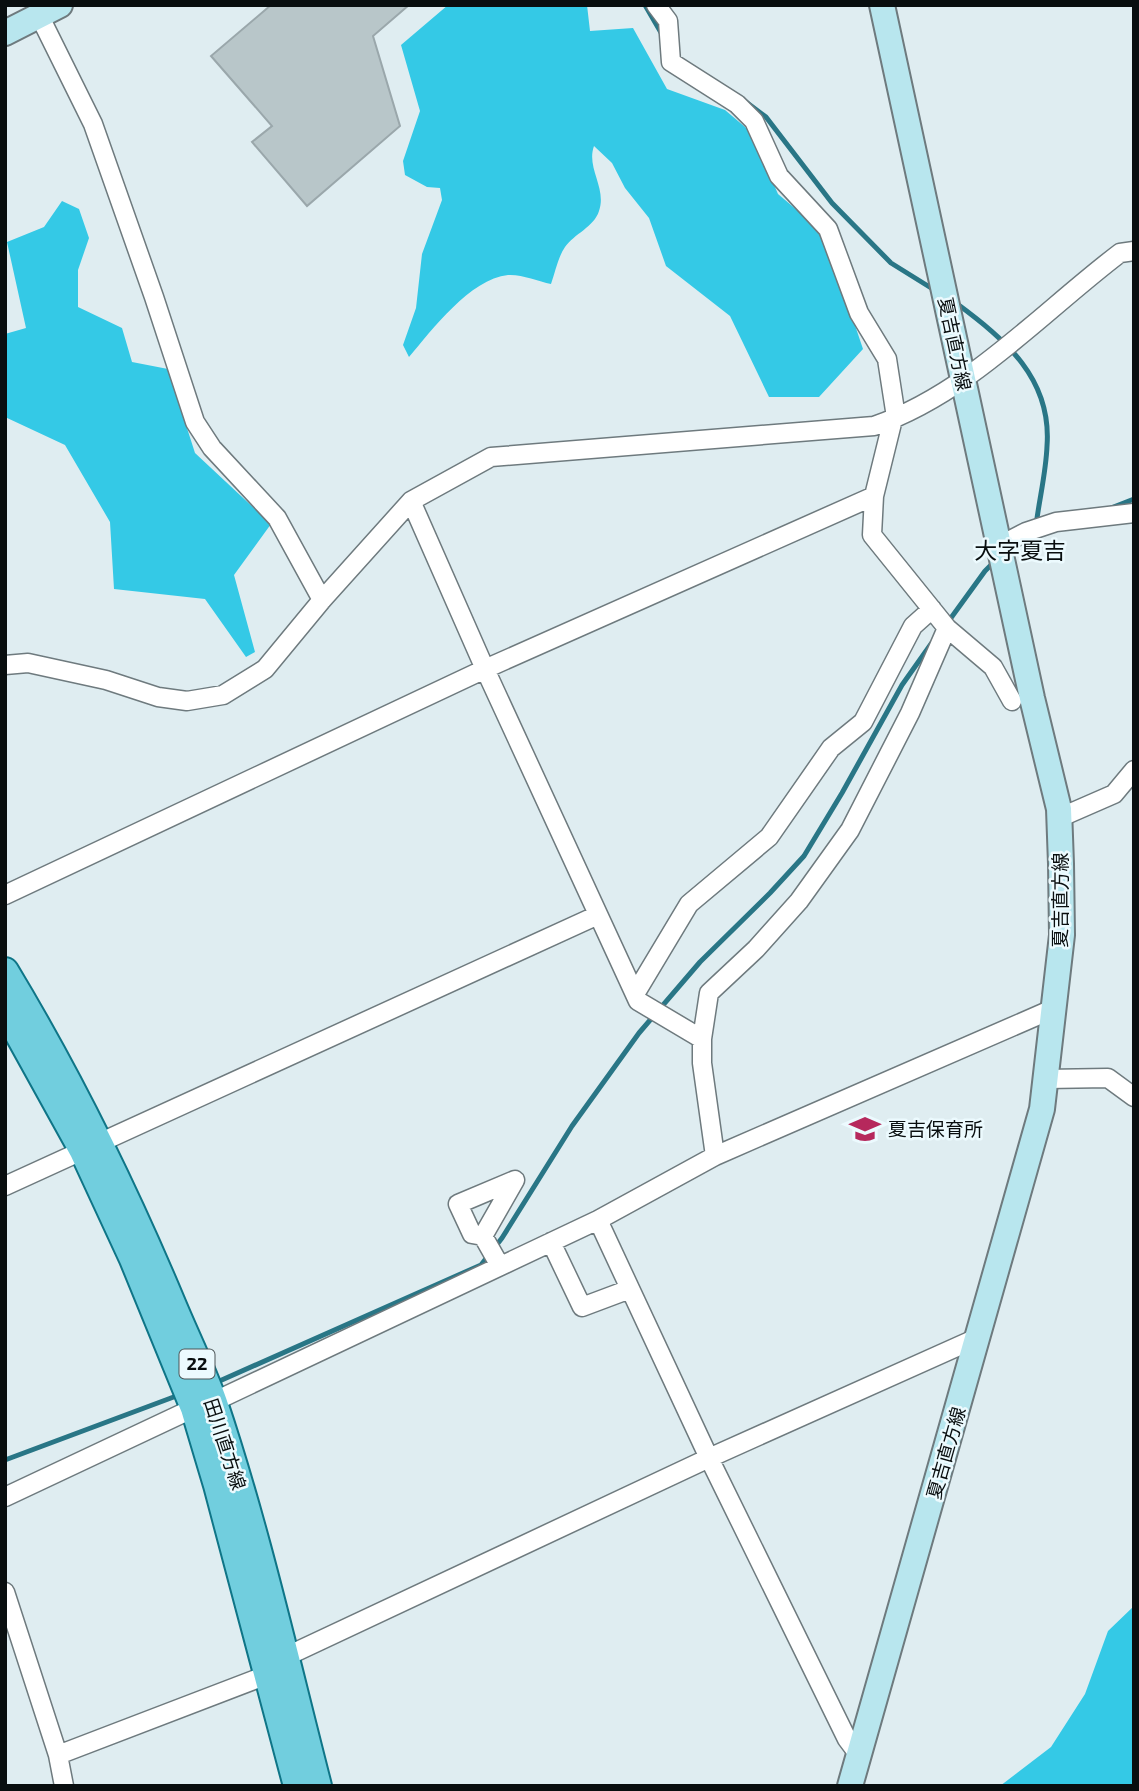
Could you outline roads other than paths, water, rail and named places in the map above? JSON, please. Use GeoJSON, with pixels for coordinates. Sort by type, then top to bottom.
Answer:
{"type":"FeatureCollection","features":[{"type":"Feature","properties":{"kind":"main road","name":"夏吉直方線"},"geometry":{"type":"LineString","coordinates":[[850,1786],[1042,1109],[1062,936],[1059,818],[883,5]]}},
{"type":"Feature","properties":{"kind":"main road"},"geometry":{"type":"LineString","coordinates":[[5,33],[50,10]]}},
{"type":"Feature","properties":{"kind":"main road","name":"田川直方線"},"geometry":{"type":"LineString","coordinates":[[5,971],[36,1022],[92,1147],[157,1268],[203,1405],[244,1503],[297,1786]]}},
{"type":"Feature","properties":{"kind":"main road","name":"田川直方線"},"geometry":{"type":"LineString","coordinates":[[5,1010],[92,1147]]}},
{"type":"Feature","properties":{"kind":"main road","name":"田川直方線"},"geometry":{"type":"LineString","coordinates":[[276,1666],[318,1786]]}},
{"type":"Feature","properties":{"kind":"street"},"geometry":{"type":"LineString","coordinates":[[656,5],[668,22],[671,62],[737,104],[754,121],[779,176],[828,229],[859,313],[887,359],[895,418],[874,496],[872,534],[947,628],[993,667],[1012,701]]}},
{"type":"Feature","properties":{"kind":"street"},"geometry":{"type":"LineString","coordinates":[[50,10],[155,296],[195,422],[212,448],[277,518],[322,600]]}},
{"type":"Feature","properties":{"kind":"street"},"geometry":{"type":"LineString","coordinates":[[5,665],[28,663],[106,680],[158,697],[187,701],[223,695],[265,669],[322,600],[411,501],[491,457],[874,426],[895,418],[963,381],[1120,253],[1134,251]]}},
{"type":"Feature","properties":{"kind":"street"},"geometry":{"type":"LineString","coordinates":[[5,895],[485,669],[874,496]]}},
{"type":"Feature","properties":{"kind":"street"},"geometry":{"type":"LineString","coordinates":[[411,501],[638,1001],[702,1039]]}},
{"type":"Feature","properties":{"kind":"street"},"geometry":{"type":"LineString","coordinates":[[999,546],[1026,532],[1056,522],[1134,513]]}},
{"type":"Feature","properties":{"kind":"street"},"geometry":{"type":"LineString","coordinates":[[635,994],[689,904],[769,837],[831,748],[863,722],[913,626],[932,609]]}},
{"type":"Feature","properties":{"kind":"street"},"geometry":{"type":"LineString","coordinates":[[715,1156],[702,1063],[702,1039],[709,993],[756,949],[799,901],[850,830],[910,713],[947,628]]}},
{"type":"Feature","properties":{"kind":"street"},"geometry":{"type":"LineString","coordinates":[[1059,818],[1114,794],[1134,770]]}},
{"type":"Feature","properties":{"kind":"street"},"geometry":{"type":"LineString","coordinates":[[5,1185],[598,915]]}},
{"type":"Feature","properties":{"kind":"street"},"geometry":{"type":"LineString","coordinates":[[5,1497],[598,1220],[715,1156],[1055,1008]]}},
{"type":"Feature","properties":{"kind":"street"},"geometry":{"type":"LineString","coordinates":[[1046,1079],[1108,1078],[1134,1097]]}},
{"type":"Feature","properties":{"kind":"street"},"geometry":{"type":"LineString","coordinates":[[598,1220],[709,1458],[847,1739],[859,1755]]}},
{"type":"Feature","properties":{"kind":"street"},"geometry":{"type":"LineString","coordinates":[[483,1236],[499,1266]]}},
{"type":"Feature","properties":{"kind":"street"},"geometry":{"type":"LineString","coordinates":[[551,1242],[582,1307],[630,1289]]}},
{"type":"Feature","properties":{"kind":"street"},"geometry":{"type":"LineString","coordinates":[[58,1755],[276,1666],[709,1458],[979,1337]]}},
{"type":"Feature","properties":{"kind":"street"},"geometry":{"type":"LineString","coordinates":[[5,1592],[58,1755],[64,1786]]}},
{"type":"Feature","properties":{"kind":"waterway"},"geometry":{"type":"LineString","coordinates":[[645,5],[663,36]]}},
{"type":"Feature","properties":{"kind":"waterway"},"geometry":{"type":"LineString","coordinates":[[746,102],[766,117],[832,203],[891,263],[936,291]]}},
{"type":"Feature","properties":{"kind":"waterway"},"geometry":{"type":"LineString","coordinates":[[956,303],[1008,347],[1034,381],[1042,401],[1047,422],[1047,446],[1036,526]]}},
{"type":"Feature","properties":{"kind":"waterway"},"geometry":{"type":"LineString","coordinates":[[1111,508],[1134,499]]}},
{"type":"Feature","properties":{"kind":"waterway"},"geometry":{"type":"LineString","coordinates":[[948,622],[995,561]]}},
{"type":"Feature","properties":{"kind":"waterway"},"geometry":{"type":"LineString","coordinates":[[215,1383],[481,1265],[502,1238],[572,1126],[639,1033],[700,962],[804,856],[902,685],[931,644]]}},
{"type":"Feature","properties":{"kind":"waterway"},"geometry":{"type":"LineString","coordinates":[[5,1460],[179,1395]]}},
{"type":"Feature","properties":{"kind":"place","name":"夏吉保育所"},"geometry":{"type":"Point","coordinates":[865,1129]}},
{"type":"Feature","properties":{"kind":"district","name":"大字夏吉"},"geometry":{"type":"Point","coordinates":[1020,551]}}]}
